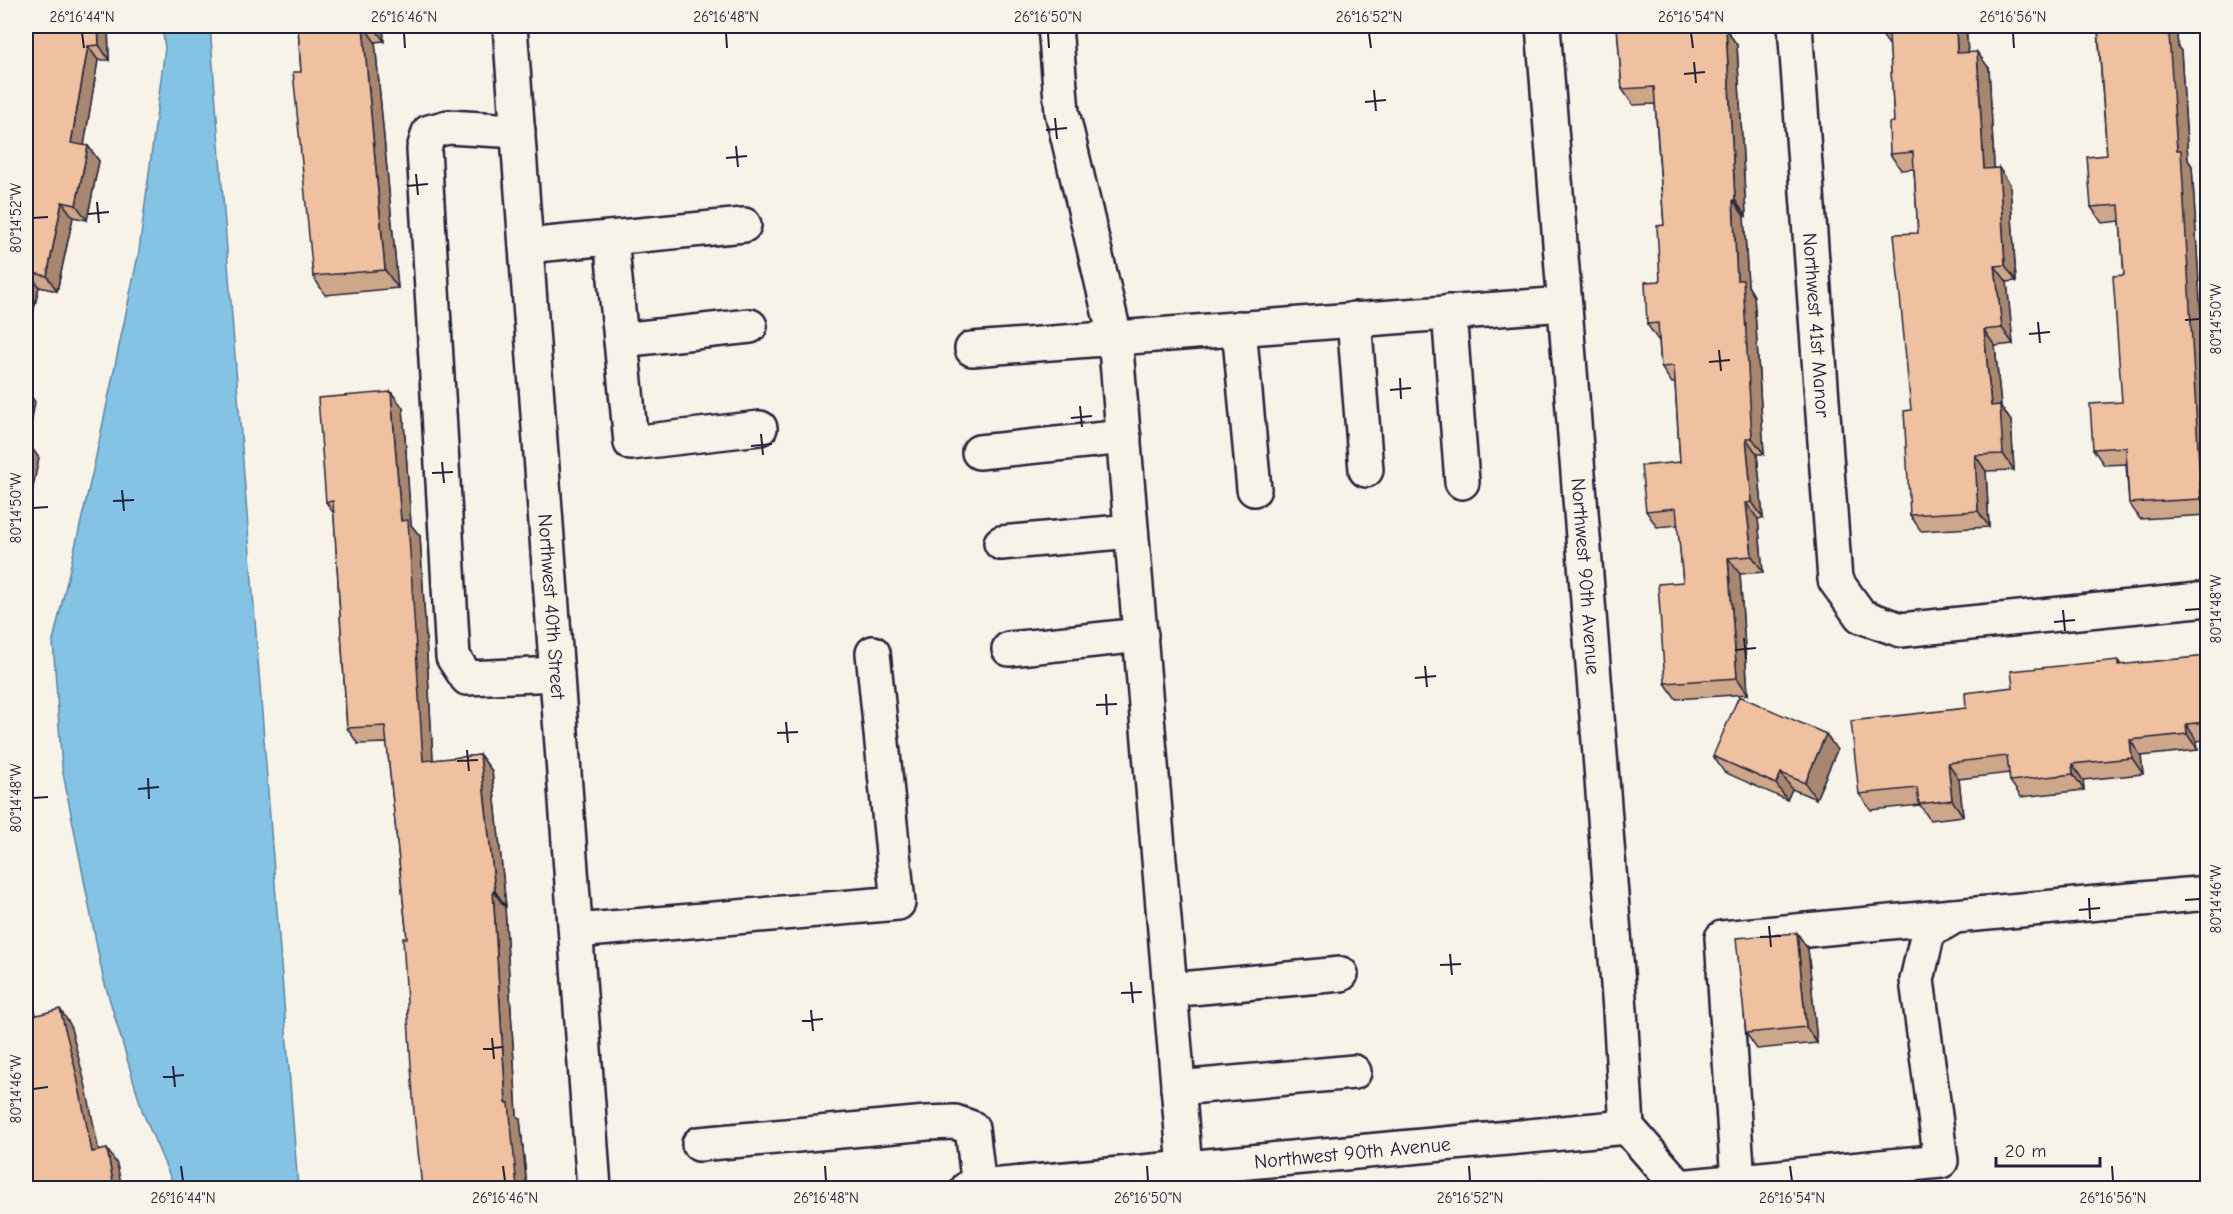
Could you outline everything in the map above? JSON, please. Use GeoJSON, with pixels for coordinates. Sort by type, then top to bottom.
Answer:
{"type":"FeatureCollection","features":[{"type":"Feature","properties":{"kind":"street","name":"Northwest 40th Street"},"geometry":{"type":"LineString","coordinates":[[510,26],[594,1188]]}},
{"type":"Feature","properties":{"kind":"street"},"geometry":{"type":"LineString","coordinates":[[1055,26],[1062,112],[1115,337],[1124,436],[1185,1168],[1158,1188]]}},
{"type":"Feature","properties":{"kind":"street","name":"Northwest 90th Avenue"},"geometry":{"type":"LineString","coordinates":[[974,1188],[1627,1127],[1620,1010],[1543,26]]}},
{"type":"Feature","properties":{"kind":"street","name":"Northwest 41st Manor"},"geometry":{"type":"LineString","coordinates":[[1795,26],[1835,579],[1861,616],[1901,630],[2208,599]]}},
{"type":"Feature","properties":{"kind":"street"},"geometry":{"type":"LineString","coordinates":[[518,131],[448,127],[429,132],[424,149],[453,657],[467,678],[557,674]]}},
{"type":"Feature","properties":{"kind":"street"},"geometry":{"type":"LineString","coordinates":[[526,246],[744,225]]}},
{"type":"Feature","properties":{"kind":"street"},"geometry":{"type":"LineString","coordinates":[[611,238],[631,443],[760,428]]}},
{"type":"Feature","properties":{"kind":"street"},"geometry":{"type":"LineString","coordinates":[[972,349],[1564,303]]}},
{"type":"Feature","properties":{"kind":"street"},"geometry":{"type":"LineString","coordinates":[[1449,312],[1462,482]]}},
{"type":"Feature","properties":{"kind":"street"},"geometry":{"type":"LineString","coordinates":[[1354,319],[1366,470]]}},
{"type":"Feature","properties":{"kind":"street"},"geometry":{"type":"LineString","coordinates":[[621,340],[750,326]]}},
{"type":"Feature","properties":{"kind":"street"},"geometry":{"type":"LineString","coordinates":[[1239,328],[1254,489]]}},
{"type":"Feature","properties":{"kind":"street"},"geometry":{"type":"LineString","coordinates":[[979,452],[1124,436]]}},
{"type":"Feature","properties":{"kind":"street"},"geometry":{"type":"LineString","coordinates":[[1001,543],[1131,531]]}},
{"type":"Feature","properties":{"kind":"street"},"geometry":{"type":"LineString","coordinates":[[1009,649],[1140,634]]}},
{"type":"Feature","properties":{"kind":"street"},"geometry":{"type":"LineString","coordinates":[[576,932],[898,903],[873,653]]}},
{"type":"Feature","properties":{"kind":"street"},"geometry":{"type":"LineString","coordinates":[[1738,1182],[1722,938],[2208,893]]}},
{"type":"Feature","properties":{"kind":"street"},"geometry":{"type":"LineString","coordinates":[[1627,1127],[1680,1188],[1941,1161],[1917,980],[1928,932],[1954,916]]}},
{"type":"Feature","properties":{"kind":"street"},"geometry":{"type":"LineString","coordinates":[[1170,990],[1341,974]]}},
{"type":"Feature","properties":{"kind":"street"},"geometry":{"type":"LineString","coordinates":[[1178,1088],[1354,1072]]}},
{"type":"Feature","properties":{"kind":"street"},"geometry":{"type":"LineString","coordinates":[[699,1144],[955,1122],[972,1128],[974,1188]]}},
{"type":"Feature","properties":{"kind":"green space"},"geometry":{"type":"Polygon","coordinates":[[[1541,1180],[1542,1188],[1487,1188],[1487,1186],[1541,1180]]]}},
{"type":"Feature","properties":{"kind":"water"},"geometry":{"type":"Polygon","coordinates":[[[162,26],[210,26],[298,1188],[175,1188],[143,1113],[103,977],[62,768],[53,641],[94,466],[139,251],[165,48],[162,26]]]}},
{"type":"Feature","properties":{"kind":"building"},"geometry":{"type":"Polygon","coordinates":[[[26,26],[98,26],[99,45],[88,46],[71,143],[88,146],[76,205],[62,202],[47,276],[29,272],[26,286],[26,26]]]}},
{"type":"Feature","properties":{"kind":"building"},"geometry":{"type":"Polygon","coordinates":[[[298,26],[363,26],[385,270],[313,276],[293,72],[301,72],[298,26]]]}},
{"type":"Feature","properties":{"kind":"building"},"geometry":{"type":"Polygon","coordinates":[[[1617,26],[1713,26],[1714,30],[1726,29],[1737,280],[1743,280],[1752,438],[1746,438],[1752,502],[1746,503],[1752,556],[1728,558],[1737,678],[1665,683],[1658,584],[1683,582],[1676,508],[1646,511],[1641,466],[1680,462],[1674,366],[1661,367],[1658,323],[1647,324],[1645,282],[1660,281],[1657,226],[1664,225],[1654,87],[1622,89],[1617,26]]]}},
{"type":"Feature","properties":{"kind":"building"},"geometry":{"type":"Polygon","coordinates":[[[1881,26],[1956,26],[1957,53],[1977,52],[1984,169],[1999,168],[2005,265],[1995,266],[2002,328],[1984,330],[1991,406],[2000,405],[2003,454],[1975,455],[1978,511],[1910,515],[1904,411],[1911,410],[1894,234],[1918,233],[1913,152],[1890,154],[1889,123],[1894,122],[1889,35],[1882,35],[1881,26]]]}},
{"type":"Feature","properties":{"kind":"building"},"geometry":{"type":"Polygon","coordinates":[[[2098,26],[2166,26],[2167,35],[2169,35],[2177,150],[2181,150],[2201,499],[2129,503],[2126,447],[2093,449],[2090,404],[2122,402],[2113,276],[2124,275],[2119,205],[2091,207],[2087,157],[2107,155],[2098,26]]]}},
{"type":"Feature","properties":{"kind":"building"},"geometry":{"type":"Polygon","coordinates":[[[391,392],[401,521],[408,520],[423,761],[480,755],[495,891],[493,891],[506,1103],[509,1103],[517,1188],[422,1188],[414,1113],[403,938],[407,938],[385,726],[347,728],[333,501],[326,502],[318,398],[391,392]]]}},
{"type":"Feature","properties":{"kind":"building"},"geometry":{"type":"Polygon","coordinates":[[[26,443],[29,444],[26,460],[26,443]]]}},
{"type":"Feature","properties":{"kind":"building"},"geometry":{"type":"Polygon","coordinates":[[[2208,656],[2208,722],[2186,724],[2187,734],[2130,740],[2132,758],[2072,764],[2073,774],[2010,781],[2007,756],[1948,763],[1952,800],[1919,804],[1917,788],[1859,794],[1851,721],[1966,708],[1965,693],[2013,687],[2011,671],[2118,660],[2118,665],[2208,656]]]}},
{"type":"Feature","properties":{"kind":"building"},"geometry":{"type":"Polygon","coordinates":[[[1739,696],[1826,734],[1805,783],[1781,773],[1776,784],[1713,756],[1739,696]]]}},
{"type":"Feature","properties":{"kind":"building"},"geometry":{"type":"Polygon","coordinates":[[[1797,933],[1806,1027],[1746,1033],[1736,938],[1797,933]]]}},
{"type":"Feature","properties":{"kind":"building"},"geometry":{"type":"Polygon","coordinates":[[[26,1001],[29,1017],[60,1009],[76,1072],[92,1152],[107,1149],[114,1188],[26,1188],[26,1001]]]}}]}
